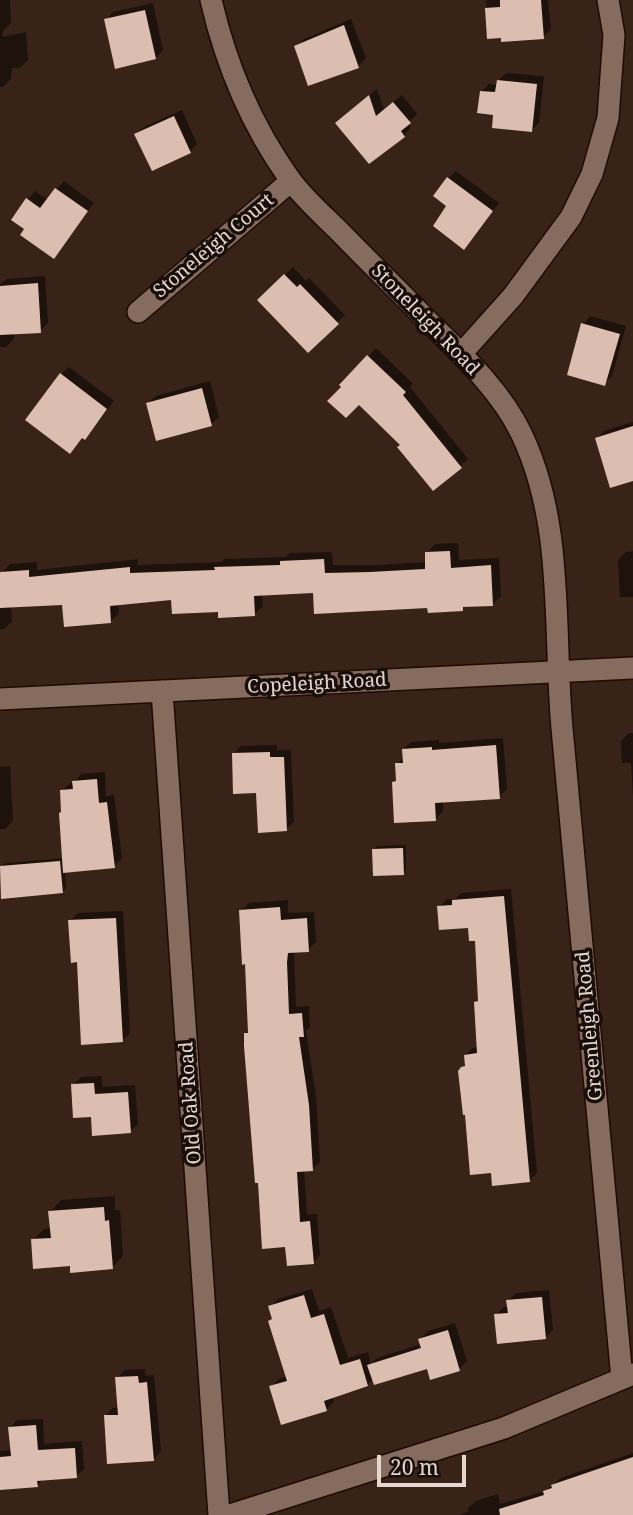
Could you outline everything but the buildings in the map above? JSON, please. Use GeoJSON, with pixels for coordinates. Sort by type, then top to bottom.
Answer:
{"type":"FeatureCollection","features":[{"type":"Feature","properties":{"kind":"street","name":"Stoneleigh Road"},"geometry":{"type":"LineString","coordinates":[[211,0],[221,43],[242,98],[258,130],[291,181],[461,354],[499,398],[520,429],[547,503],[552,538],[557,672]]}},
{"type":"Feature","properties":{"kind":"street"},"geometry":{"type":"LineString","coordinates":[[461,354],[513,296],[571,218],[592,174],[608,118],[614,35],[608,0]]}},
{"type":"Feature","properties":{"kind":"street","name":"Stoneleigh Court"},"geometry":{"type":"LineString","coordinates":[[138,312],[291,181]]}},
{"type":"Feature","properties":{"kind":"street","name":"Copeleigh Road"},"geometry":{"type":"LineString","coordinates":[[0,699],[633,668]]}},
{"type":"Feature","properties":{"kind":"street","name":"Greenleigh Road"},"geometry":{"type":"LineString","coordinates":[[557,672],[627,1377]]}},
{"type":"Feature","properties":{"kind":"street","name":"Old Oak Road"},"geometry":{"type":"LineString","coordinates":[[162,691],[219,1515]]}},
{"type":"Feature","properties":{"kind":"street"},"geometry":{"type":"LineString","coordinates":[[230,1515],[504,1428],[627,1377]]}}]}
